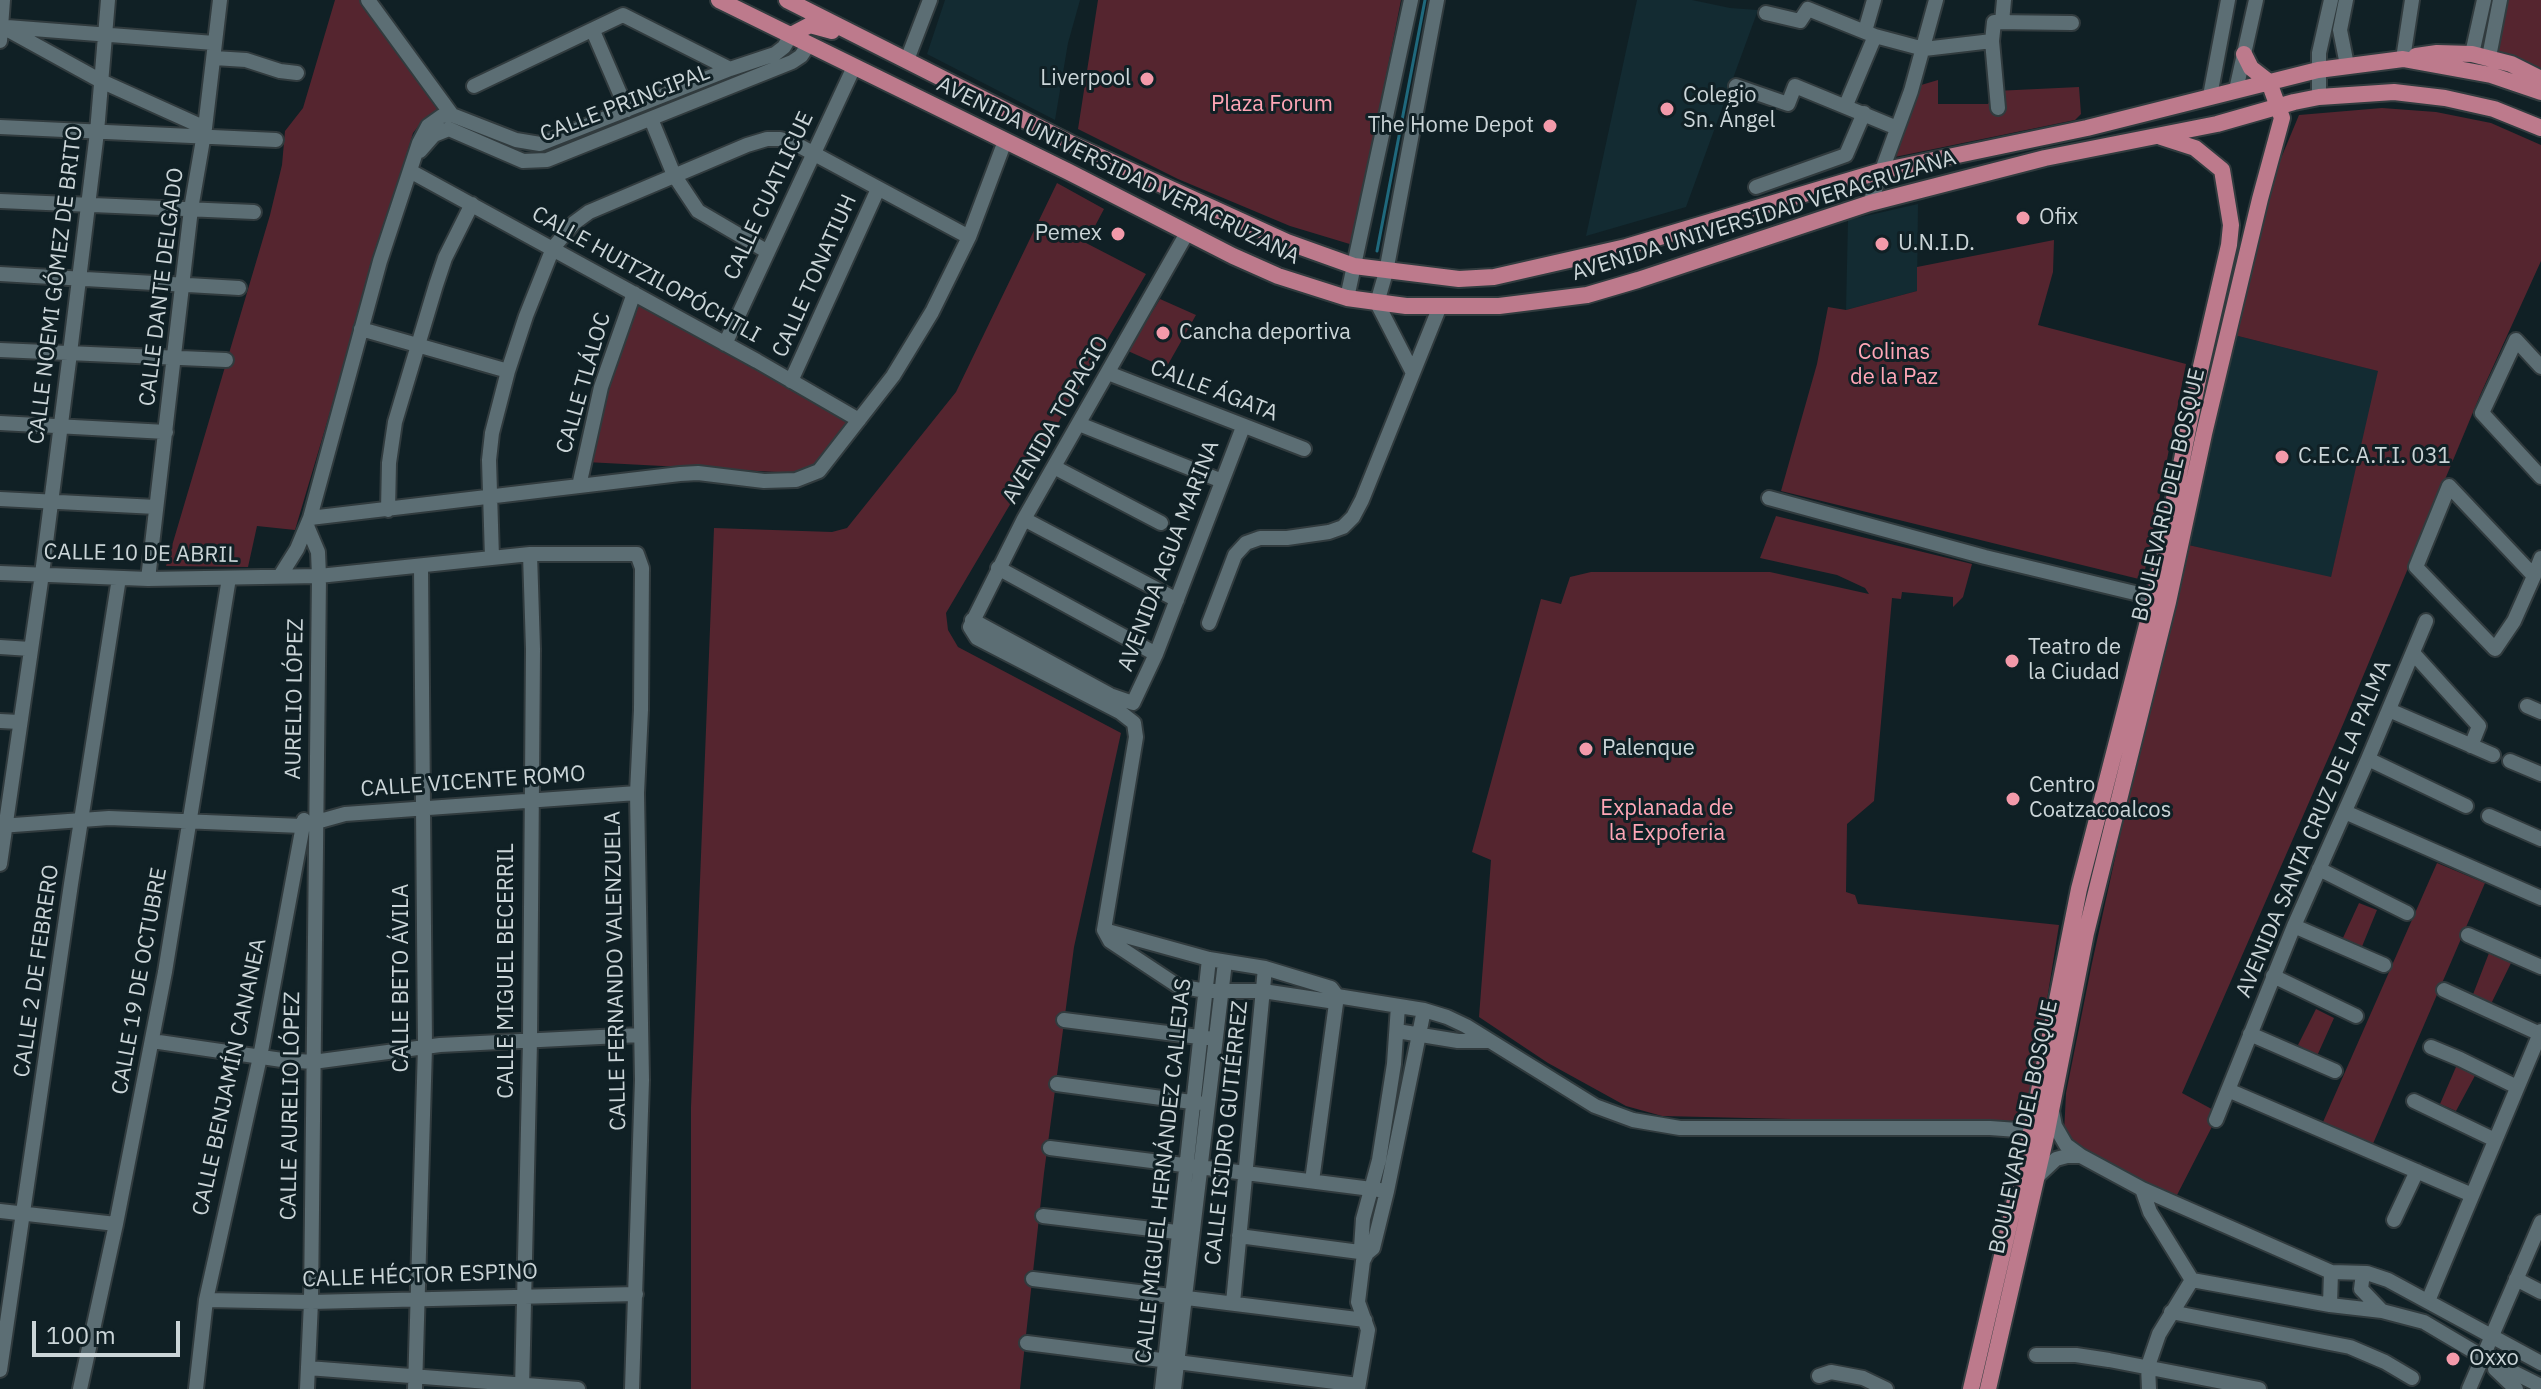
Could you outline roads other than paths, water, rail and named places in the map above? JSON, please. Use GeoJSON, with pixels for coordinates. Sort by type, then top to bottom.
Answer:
{"type":"FeatureCollection","features":[{"type":"Feature","properties":{"kind":"main road","name":"AVENIDA UNIVERSIDAD VERACRUZANA"},"geometry":{"type":"LineString","coordinates":[[719,0],[767,23],[798,31],[809,44],[854,67],[1278,276],[1347,298],[1377,303],[1514,305],[1587,295],[1870,203],[2010,167],[2217,124],[2319,97],[2394,92],[2445,98],[2494,109],[2541,128]]}},
{"type":"Feature","properties":{"kind":"main road","name":"AVENIDA UNIVERSIDAD VERACRUZANA"},"geometry":{"type":"LineString","coordinates":[[790,3],[1057,136],[1287,242],[1354,266],[1459,279],[1494,277],[1650,241],[1881,171],[2052,135],[2318,70],[2403,59],[2491,75],[2541,92]]}},
{"type":"Feature","properties":{"kind":"main road"},"geometry":{"type":"LineString","coordinates":[[767,23],[785,18],[790,3]]}},
{"type":"Feature","properties":{"kind":"main road"},"geometry":{"type":"LineString","coordinates":[[790,3],[798,31],[826,28],[876,53],[907,60]]}},
{"type":"Feature","properties":{"kind":"main road"},"geometry":{"type":"LineString","coordinates":[[2403,59],[2437,53],[2481,56],[2511,64],[2541,79]]}},
{"type":"Feature","properties":{"kind":"main road","name":"BOULEVARD DEL BOSQUE"},"geometry":{"type":"LineString","coordinates":[[1971,1389],[1986,1360],[2037,1177],[2052,1108],[2087,852],[2161,600],[2282,118],[2269,82],[2251,68],[2244,54]]}},
{"type":"Feature","properties":{"kind":"main road"},"geometry":{"type":"LineString","coordinates":[[2010,167],[2015,158],[2047,146],[2052,135]]}},
{"type":"Feature","properties":{"kind":"main road","name":"BOULEVARD DEL BOSQUE"},"geometry":{"type":"LineString","coordinates":[[2151,136],[2181,142],[2210,157],[2222,170],[2231,225],[2226,265],[2199,375],[2161,600]]}},
{"type":"Feature","properties":{"kind":"main road"},"geometry":{"type":"LineString","coordinates":[[2227,194],[2242,210],[2254,207],[2260,199]]}},
{"type":"Feature","properties":{"kind":"main road","name":"BOULEVARD DEL BOSQUE"},"geometry":{"type":"LineString","coordinates":[[1988,1389],[1986,1360],[2031,1131],[2074,955]]}},
{"type":"Feature","properties":{"kind":"street"},"geometry":{"type":"LineString","coordinates":[[0,41],[3,0]]}},
{"type":"Feature","properties":{"kind":"street","name":"CALLE NOEMI GÓMEZ DE BRITO"},"geometry":{"type":"LineString","coordinates":[[0,864],[6,792],[42,574],[70,353],[97,132],[108,0]]}},
{"type":"Feature","properties":{"kind":"street","name":"CALLE DANTE DELGADO"},"geometry":{"type":"LineString","coordinates":[[148,579],[191,209],[205,132],[220,0]]}},
{"type":"Feature","properties":{"kind":"street"},"geometry":{"type":"LineString","coordinates":[[368,0],[452,115]]}},
{"type":"Feature","properties":{"kind":"street"},"geometry":{"type":"LineString","coordinates":[[907,60],[929,0]]}},
{"type":"Feature","properties":{"kind":"street"},"geometry":{"type":"LineString","coordinates":[[1347,298],[1411,0]]}},
{"type":"Feature","properties":{"kind":"street"},"geometry":{"type":"LineString","coordinates":[[1412,371],[1377,303],[1386,272],[1437,0]]}},
{"type":"Feature","properties":{"kind":"street"},"geometry":{"type":"LineString","coordinates":[[1846,105],[1870,34],[1874,0]]}},
{"type":"Feature","properties":{"kind":"street"},"geometry":{"type":"LineString","coordinates":[[1870,203],[1924,49],[1936,0]]}},
{"type":"Feature","properties":{"kind":"street"},"geometry":{"type":"LineString","coordinates":[[2002,22],[2004,0]]}},
{"type":"Feature","properties":{"kind":"street"},"geometry":{"type":"LineString","coordinates":[[2210,96],[2228,0]]}},
{"type":"Feature","properties":{"kind":"street"},"geometry":{"type":"LineString","coordinates":[[2236,90],[2256,0]]}},
{"type":"Feature","properties":{"kind":"street"},"geometry":{"type":"LineString","coordinates":[[2331,0],[2332,29],[2347,65]]}},
{"type":"Feature","properties":{"kind":"street"},"geometry":{"type":"LineString","coordinates":[[2319,97],[2318,70],[2346,0]]}},
{"type":"Feature","properties":{"kind":"street"},"geometry":{"type":"LineString","coordinates":[[2403,59],[2412,0]]}},
{"type":"Feature","properties":{"kind":"street"},"geometry":{"type":"LineString","coordinates":[[2481,56],[2484,0]]}},
{"type":"Feature","properties":{"kind":"street"},"geometry":{"type":"LineString","coordinates":[[2481,56],[2500,0]]}},
{"type":"Feature","properties":{"kind":"street"},"geometry":{"type":"LineString","coordinates":[[1766,13],[1800,21],[1808,9],[1870,34],[1924,49],[1992,41]]}},
{"type":"Feature","properties":{"kind":"street"},"geometry":{"type":"LineString","coordinates":[[474,86],[623,15],[730,69]]}},
{"type":"Feature","properties":{"kind":"street"},"geometry":{"type":"LineString","coordinates":[[1998,108],[1992,41],[1994,22],[2072,23]]}},
{"type":"Feature","properties":{"kind":"street"},"geometry":{"type":"LineString","coordinates":[[0,26],[105,34],[214,51],[280,71],[297,73]]}},
{"type":"Feature","properties":{"kind":"street"},"geometry":{"type":"LineString","coordinates":[[0,26],[101,81],[205,132]]}},
{"type":"Feature","properties":{"kind":"street"},"geometry":{"type":"LineString","coordinates":[[593,31],[627,110]]}},
{"type":"Feature","properties":{"kind":"street","name":"CALLE PRINCIPAL"},"geometry":{"type":"LineString","coordinates":[[280,576],[309,522],[380,261],[428,126],[442,116],[452,115],[516,140],[540,144],[775,54],[798,31]]}},
{"type":"Feature","properties":{"kind":"street","name":"CALLE PRINCIPAL"},"geometry":{"type":"LineString","coordinates":[[412,164],[434,135],[449,129],[514,157],[536,162],[547,160],[792,62],[801,56],[809,44]]}},
{"type":"Feature","properties":{"kind":"street","name":"CALLE CUATLICUE"},"geometry":{"type":"LineString","coordinates":[[725,344],[854,67]]}},
{"type":"Feature","properties":{"kind":"street"},"geometry":{"type":"LineString","coordinates":[[1736,86],[1788,104],[1795,86],[1897,128]]}},
{"type":"Feature","properties":{"kind":"street"},"geometry":{"type":"LineString","coordinates":[[1756,187],[1846,155],[1864,113]]}},
{"type":"Feature","properties":{"kind":"street"},"geometry":{"type":"LineString","coordinates":[[651,119],[674,175],[698,211],[768,252]]}},
{"type":"Feature","properties":{"kind":"street"},"geometry":{"type":"LineString","coordinates":[[0,127],[97,132],[205,132],[276,140]]}},
{"type":"Feature","properties":{"kind":"street"},"geometry":{"type":"LineString","coordinates":[[492,558],[489,498],[492,433],[508,371],[553,248],[574,223],[589,212],[767,139],[794,143],[969,237]]}},
{"type":"Feature","properties":{"kind":"street"},"geometry":{"type":"LineString","coordinates":[[319,576],[318,552],[309,522],[698,473],[764,481],[796,480],[819,471],[893,376],[945,288],[969,237],[1005,141]]}},
{"type":"Feature","properties":{"kind":"street","name":"CALLE HUITZILOPÓCHTLI"},"geometry":{"type":"LineString","coordinates":[[412,164],[472,204],[859,420]]}},
{"type":"Feature","properties":{"kind":"street","name":"CALLE TONATIUH"},"geometry":{"type":"LineString","coordinates":[[791,381],[878,189]]}},
{"type":"Feature","properties":{"kind":"street"},"geometry":{"type":"LineString","coordinates":[[0,201],[254,212]]}},
{"type":"Feature","properties":{"kind":"street"},"geometry":{"type":"LineString","coordinates":[[388,510],[389,463],[395,422],[445,258],[472,204]]}},
{"type":"Feature","properties":{"kind":"street","name":"AVENIDA TOPACIO"},"geometry":{"type":"LineString","coordinates":[[971,626],[1024,519],[1187,233]]}},
{"type":"Feature","properties":{"kind":"street"},"geometry":{"type":"LineString","coordinates":[[0,274],[239,288]]}},
{"type":"Feature","properties":{"kind":"street","name":"CALLE TLÁLOC"},"geometry":{"type":"LineString","coordinates":[[579,486],[601,387],[634,293]]}},
{"type":"Feature","properties":{"kind":"street"},"geometry":{"type":"LineString","coordinates":[[1209,623],[1235,555],[1246,543],[1260,538],[1329,532],[1343,527],[1353,517],[1440,306]]}},
{"type":"Feature","properties":{"kind":"street"},"geometry":{"type":"LineString","coordinates":[[361,329],[508,371]]}},
{"type":"Feature","properties":{"kind":"street"},"geometry":{"type":"LineString","coordinates":[[2541,367],[2516,340],[2482,413],[2541,477]]}},
{"type":"Feature","properties":{"kind":"street"},"geometry":{"type":"LineString","coordinates":[[0,350],[226,360]]}},
{"type":"Feature","properties":{"kind":"street","name":"CALLE ÁGATA"},"geometry":{"type":"LineString","coordinates":[[1108,373],[1304,449]]}},
{"type":"Feature","properties":{"kind":"street"},"geometry":{"type":"LineString","coordinates":[[0,423],[166,432]]}},
{"type":"Feature","properties":{"kind":"street"},"geometry":{"type":"LineString","coordinates":[[1079,424],[1222,481]]}},
{"type":"Feature","properties":{"kind":"street","name":"AVENIDA AGUA MARINA"},"geometry":{"type":"LineString","coordinates":[[971,626],[1110,695],[1128,703],[1135,701],[1243,427]]}},
{"type":"Feature","properties":{"kind":"street"},"geometry":{"type":"LineString","coordinates":[[1054,467],[1161,523]]}},
{"type":"Feature","properties":{"kind":"street"},"geometry":{"type":"LineString","coordinates":[[2534,576],[2449,486],[2416,567],[2495,649],[2514,621],[2534,576],[2541,558]]}},
{"type":"Feature","properties":{"kind":"street"},"geometry":{"type":"LineString","coordinates":[[1769,498],[1985,557],[2161,600]]}},
{"type":"Feature","properties":{"kind":"street"},"geometry":{"type":"LineString","coordinates":[[0,499],[156,507]]}},
{"type":"Feature","properties":{"kind":"street"},"geometry":{"type":"LineString","coordinates":[[1024,519],[1177,600]]}},
{"type":"Feature","properties":{"kind":"street"},"geometry":{"type":"LineString","coordinates":[[280,576],[319,576],[530,554]]}},
{"type":"Feature","properties":{"kind":"street","name":"CALLE FERNANDO VALENZUELA"},"geometry":{"type":"LineString","coordinates":[[530,554],[637,554],[642,568],[637,793],[642,1080],[632,1389]]}},
{"type":"Feature","properties":{"kind":"street","name":"CALLE MIGUEL BECERRIL"},"geometry":{"type":"LineString","coordinates":[[522,1387],[530,1041],[533,649],[530,554]]}},
{"type":"Feature","properties":{"kind":"street","name":"CALLE BETO ÁVILA"},"geometry":{"type":"LineString","coordinates":[[416,1382],[425,1047],[421,567]]}},
{"type":"Feature","properties":{"kind":"street"},"geometry":{"type":"LineString","coordinates":[[998,568],[1156,654]]}},
{"type":"Feature","properties":{"kind":"street","name":"CALLE 10 DE ABRIL"},"geometry":{"type":"LineString","coordinates":[[0,573],[148,579],[280,576]]}},
{"type":"Feature","properties":{"kind":"street","name":"AURELIO LÓPEZ"},"geometry":{"type":"LineString","coordinates":[[309,824],[316,776],[319,576]]}},
{"type":"Feature","properties":{"kind":"street","name":"CALLE 2 DE FEBRERO"},"geometry":{"type":"LineString","coordinates":[[0,1370],[119,578]]}},
{"type":"Feature","properties":{"kind":"street","name":"CALLE 19 DE OCTUBRE"},"geometry":{"type":"LineString","coordinates":[[80,1389],[152,1041],[229,578]]}},
{"type":"Feature","properties":{"kind":"street"},"geometry":{"type":"LineString","coordinates":[[2413,653],[2426,621]]}},
{"type":"Feature","properties":{"kind":"street"},"geometry":{"type":"LineString","coordinates":[[971,626],[977,638],[1134,723],[1136,737],[1104,930],[1110,941],[1178,986],[1206,991],[1263,991],[1329,1001],[1337,996],[1424,1010],[1458,1022],[1595,1106],[1633,1120],[1665,1127],[1990,1128],[2031,1131]]}},
{"type":"Feature","properties":{"kind":"street"},"geometry":{"type":"LineString","coordinates":[[0,647],[30,649]]}},
{"type":"Feature","properties":{"kind":"street","name":"AVENIDA SANTA CRUZ DE LA PALMA"},"geometry":{"type":"LineString","coordinates":[[2216,1120],[2294,926],[2413,653],[2479,726],[2471,746]]}},
{"type":"Feature","properties":{"kind":"street"},"geometry":{"type":"LineString","coordinates":[[2389,710],[2493,755]]}},
{"type":"Feature","properties":{"kind":"street"},"geometry":{"type":"LineString","coordinates":[[0,721],[19,722]]}},
{"type":"Feature","properties":{"kind":"street"},"geometry":{"type":"LineString","coordinates":[[2368,759],[2466,806]]}},
{"type":"Feature","properties":{"kind":"street"},"geometry":{"type":"LineString","coordinates":[[2510,761],[2541,774]]}},
{"type":"Feature","properties":{"kind":"street","name":"CALLE VICENTE ROMO"},"geometry":{"type":"LineString","coordinates":[[3,826],[82,818],[309,824],[345,814],[637,793]]}},
{"type":"Feature","properties":{"kind":"street"},"geometry":{"type":"LineString","coordinates":[[2345,812],[2541,898]]}},
{"type":"Feature","properties":{"kind":"street"},"geometry":{"type":"LineString","coordinates":[[2489,816],[2541,839]]}},
{"type":"Feature","properties":{"kind":"street","name":"CALLE BENJAMÍN CANANEA"},"geometry":{"type":"LineString","coordinates":[[196,1389],[206,1300],[219,1233],[309,824]]}},
{"type":"Feature","properties":{"kind":"street","name":"CALLE AURELIO LÓPEZ"},"geometry":{"type":"LineString","coordinates":[[307,1389],[311,1302],[313,1062],[309,824]]}},
{"type":"Feature","properties":{"kind":"street"},"geometry":{"type":"LineString","coordinates":[[2319,869],[2407,913]]}},
{"type":"Feature","properties":{"kind":"street"},"geometry":{"type":"LineString","coordinates":[[2294,926],[2384,965]]}},
{"type":"Feature","properties":{"kind":"street"},"geometry":{"type":"LineString","coordinates":[[1104,930],[1209,959],[1265,968],[1331,988],[1337,996],[1312,1181]]}},
{"type":"Feature","properties":{"kind":"street"},"geometry":{"type":"LineString","coordinates":[[2468,935],[2541,967]]}},
{"type":"Feature","properties":{"kind":"street","name":"CALLE MIGUEL HERNÁNDEZ CALLEJAS"},"geometry":{"type":"LineString","coordinates":[[1162,1389],[1171,1361],[1201,1104],[1208,1038],[1206,991],[1209,959]]}},
{"type":"Feature","properties":{"kind":"street","name":"CALLE MIGUEL HERNÁNDEZ CALLEJAS"},"geometry":{"type":"LineString","coordinates":[[1208,1038],[1222,991],[1225,962]]}},
{"type":"Feature","properties":{"kind":"street","name":"CALLE ISIDRO GUTIÉRREZ"},"geometry":{"type":"LineString","coordinates":[[1233,1303],[1265,968]]}},
{"type":"Feature","properties":{"kind":"street"},"geometry":{"type":"LineString","coordinates":[[2273,976],[2356,1016]]}},
{"type":"Feature","properties":{"kind":"street"},"geometry":{"type":"LineString","coordinates":[[2428,1301],[2540,1032],[2444,990]]}},
{"type":"Feature","properties":{"kind":"street"},"geometry":{"type":"LineString","coordinates":[[1367,1253],[1361,1248],[1363,1219],[1379,1160],[1398,1006]]}},
{"type":"Feature","properties":{"kind":"street"},"geometry":{"type":"LineString","coordinates":[[1027,1343],[1358,1387],[1368,1330],[1358,1302],[1367,1253],[1373,1248],[1387,1191],[1424,1010]]}},
{"type":"Feature","properties":{"kind":"street"},"geometry":{"type":"LineString","coordinates":[[1064,1020],[1208,1038]]}},
{"type":"Feature","properties":{"kind":"street"},"geometry":{"type":"LineString","coordinates":[[1397,1031],[1458,1041],[1487,1041]]}},
{"type":"Feature","properties":{"kind":"street"},"geometry":{"type":"LineString","coordinates":[[2250,1034],[2335,1071]]}},
{"type":"Feature","properties":{"kind":"street"},"geometry":{"type":"LineString","coordinates":[[152,1041],[313,1062],[425,1047],[640,1035]]}},
{"type":"Feature","properties":{"kind":"street"},"geometry":{"type":"LineString","coordinates":[[2431,1047],[2517,1087]]}},
{"type":"Feature","properties":{"kind":"street"},"geometry":{"type":"LineString","coordinates":[[1057,1084],[1201,1104]]}},
{"type":"Feature","properties":{"kind":"street"},"geometry":{"type":"LineString","coordinates":[[2228,1090],[2472,1195]]}},
{"type":"Feature","properties":{"kind":"street"},"geometry":{"type":"LineString","coordinates":[[2414,1101],[2495,1140]]}},
{"type":"Feature","properties":{"kind":"street"},"geometry":{"type":"LineString","coordinates":[[2052,1108],[2059,1136],[2081,1156],[2142,1189],[2331,1272],[2363,1273],[2388,1280],[2541,1363]]}},
{"type":"Feature","properties":{"kind":"street"},"geometry":{"type":"LineString","coordinates":[[1050,1148],[1387,1191]]}},
{"type":"Feature","properties":{"kind":"street"},"geometry":{"type":"LineString","coordinates":[[2037,1177],[2056,1159],[2081,1156]]}},
{"type":"Feature","properties":{"kind":"street"},"geometry":{"type":"LineString","coordinates":[[2394,1220],[2417,1171]]}},
{"type":"Feature","properties":{"kind":"street"},"geometry":{"type":"LineString","coordinates":[[2142,1189],[2156,1220],[2192,1280],[2330,1305],[2382,1311],[2424,1322],[2541,1386]]}},
{"type":"Feature","properties":{"kind":"street"},"geometry":{"type":"LineString","coordinates":[[2156,1220],[2159,1206],[2172,1202]]}},
{"type":"Feature","properties":{"kind":"street"},"geometry":{"type":"LineString","coordinates":[[0,1211],[116,1224]]}},
{"type":"Feature","properties":{"kind":"street"},"geometry":{"type":"LineString","coordinates":[[1043,1216],[1186,1234]]}},
{"type":"Feature","properties":{"kind":"street"},"geometry":{"type":"LineString","coordinates":[[2469,1389],[2540,1227]]}},
{"type":"Feature","properties":{"kind":"street"},"geometry":{"type":"LineString","coordinates":[[1239,1236],[1367,1253]]}},
{"type":"Feature","properties":{"kind":"street"},"geometry":{"type":"LineString","coordinates":[[2330,1305],[2331,1272]]}},
{"type":"Feature","properties":{"kind":"street"},"geometry":{"type":"LineString","coordinates":[[2363,1273],[2361,1289],[2382,1311]]}},
{"type":"Feature","properties":{"kind":"street"},"geometry":{"type":"LineString","coordinates":[[1033,1279],[1365,1320]]}},
{"type":"Feature","properties":{"kind":"street"},"geometry":{"type":"LineString","coordinates":[[2516,1279],[2541,1292]]}},
{"type":"Feature","properties":{"kind":"street"},"geometry":{"type":"LineString","coordinates":[[2149,1389],[2148,1366],[2159,1334],[2192,1280]]}},
{"type":"Feature","properties":{"kind":"street","name":"CALLE HÉCTOR ESPINO"},"geometry":{"type":"LineString","coordinates":[[206,1300],[311,1302],[636,1294]]}},
{"type":"Feature","properties":{"kind":"street"},"geometry":{"type":"LineString","coordinates":[[2171,1312],[2350,1347],[2412,1378]]}},
{"type":"Feature","properties":{"kind":"street"},"geometry":{"type":"LineString","coordinates":[[2036,1355],[2076,1355],[2259,1389]]}},
{"type":"Feature","properties":{"kind":"street"},"geometry":{"type":"LineString","coordinates":[[2483,1357],[2516,1389]]}},
{"type":"Feature","properties":{"kind":"street","name":"CALLE MIGUEL HERNÁNDEZ CALLEJAS"},"geometry":{"type":"LineString","coordinates":[[1171,1361],[1174,1389]]}},
{"type":"Feature","properties":{"kind":"street"},"geometry":{"type":"LineString","coordinates":[[308,1368],[416,1382],[578,1389]]}},
{"type":"Feature","properties":{"kind":"street"},"geometry":{"type":"LineString","coordinates":[[1819,1376],[1831,1372],[1863,1378],[1886,1389]]}},
{"type":"Feature","properties":{"kind":"waterway"},"geometry":{"type":"LineString","coordinates":[[1377,251],[1425,0]]}},
{"type":"Feature","properties":{"kind":"place","name":"Liverpool"},"geometry":{"type":"Point","coordinates":[1147,79]}},
{"type":"Feature","properties":{"kind":"place","name":"Colegio Sn. Ángel"},"geometry":{"type":"Point","coordinates":[1667,109]}},
{"type":"Feature","properties":{"kind":"place","name":"The Home Depot"},"geometry":{"type":"Point","coordinates":[1550,126]}},
{"type":"Feature","properties":{"kind":"place","name":"Ofix"},"geometry":{"type":"Point","coordinates":[2023,218]}},
{"type":"Feature","properties":{"kind":"place","name":"Pemex"},"geometry":{"type":"Point","coordinates":[1118,234]}},
{"type":"Feature","properties":{"kind":"place","name":"U.N.I.D."},"geometry":{"type":"Point","coordinates":[1882,244]}},
{"type":"Feature","properties":{"kind":"place","name":"Cancha deportiva"},"geometry":{"type":"Point","coordinates":[1163,333]}},
{"type":"Feature","properties":{"kind":"place","name":"C.E.C.A.T.I. 031"},"geometry":{"type":"Point","coordinates":[2282,457]}},
{"type":"Feature","properties":{"kind":"place","name":"Teatro de la Ciudad"},"geometry":{"type":"Point","coordinates":[2012,661]}},
{"type":"Feature","properties":{"kind":"place","name":"Palenque"},"geometry":{"type":"Point","coordinates":[1586,749]}},
{"type":"Feature","properties":{"kind":"place","name":"Centro Coatzacoalcos"},"geometry":{"type":"Point","coordinates":[2013,799]}},
{"type":"Feature","properties":{"kind":"place","name":"Oxxo"},"geometry":{"type":"Point","coordinates":[2453,1359]}},
{"type":"Feature","properties":{"kind":"park label","name":"Plaza Forum"},"geometry":{"type":"Point","coordinates":[1272,105]}},
{"type":"Feature","properties":{"kind":"park label","name":"Colinas de la Paz"},"geometry":{"type":"Point","coordinates":[1894,366]}},
{"type":"Feature","properties":{"kind":"park label","name":"Explanada de la Expoferia"},"geometry":{"type":"Point","coordinates":[1667,822]}}]}
